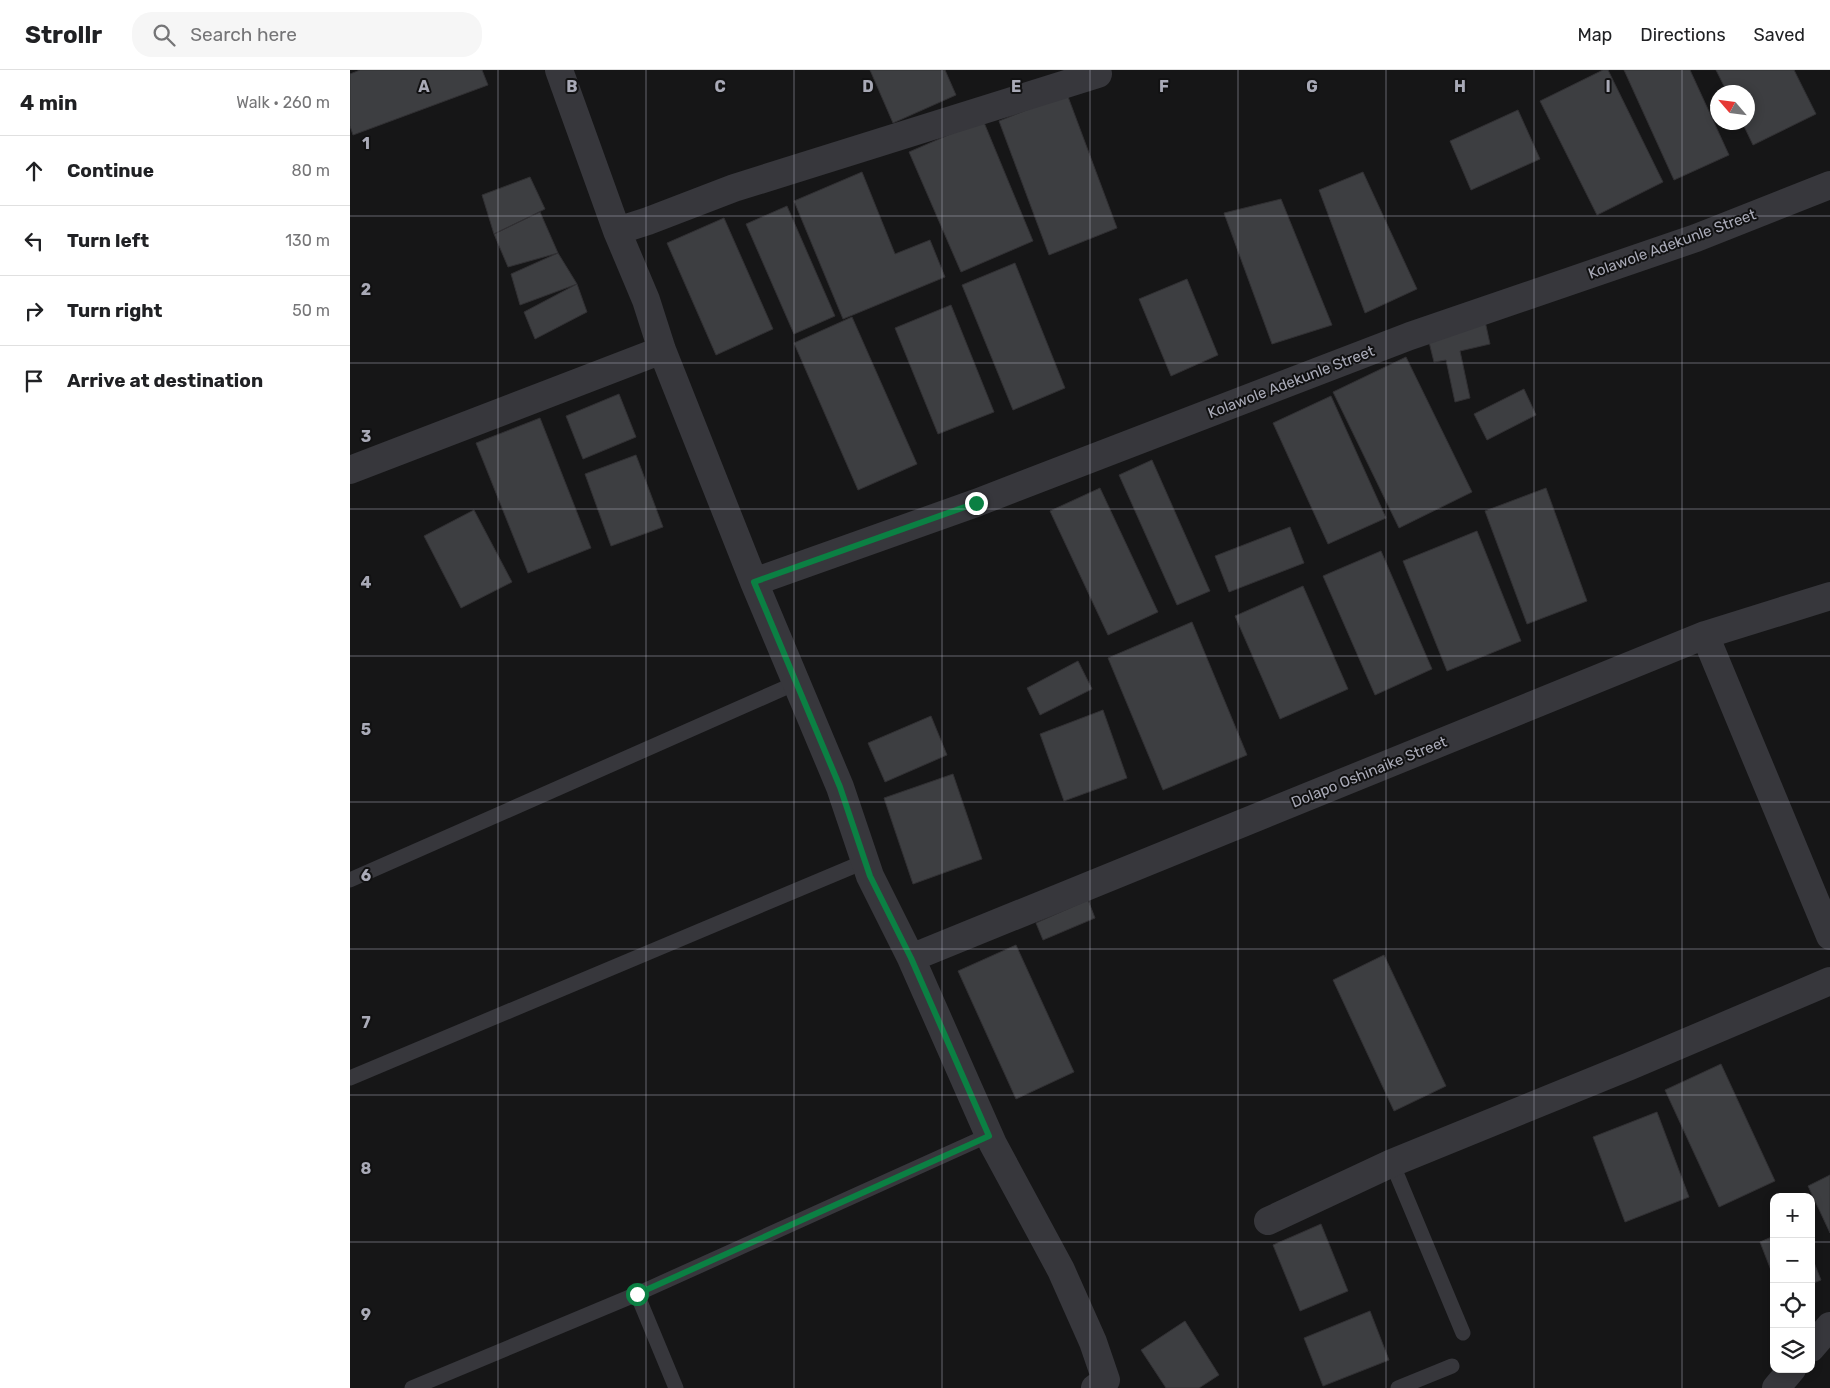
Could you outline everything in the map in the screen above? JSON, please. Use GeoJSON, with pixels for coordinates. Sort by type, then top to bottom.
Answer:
{"type":"FeatureCollection","features":[{"type":"Feature","properties":{"kind":"street"},"geometry":{"type":"LineString","coordinates":[[559,70],[617,231],[646,300],[662,350],[754,582],[840,787],[870,876],[911,958],[989,1136],[1061,1270],[1093,1342],[1104,1385]]}},
{"type":"Feature","properties":{"kind":"street"},"geometry":{"type":"LineString","coordinates":[[617,231],[648,222],[734,188],[1098,74]]}},
{"type":"Feature","properties":{"kind":"street","name":"Kolawole Adekunle Street"},"geometry":{"type":"LineString","coordinates":[[754,582],[976,503],[1410,336],[1696,238],[1830,185]]}},
{"type":"Feature","properties":{"kind":"street"},"geometry":{"type":"LineString","coordinates":[[350,470],[662,350]]}},
{"type":"Feature","properties":{"kind":"street","name":"Dolapo Oshinaike Street"},"geometry":{"type":"LineString","coordinates":[[911,958],[1705,635],[1830,596]]}},
{"type":"Feature","properties":{"kind":"street"},"geometry":{"type":"LineString","coordinates":[[1705,635],[1830,936]]}},
{"type":"Feature","properties":{"kind":"street"},"geometry":{"type":"LineString","coordinates":[[1268,1221],[1392,1163],[1630,1066],[1830,981]]}},
{"type":"Feature","properties":{"kind":"street"},"geometry":{"type":"LineString","coordinates":[[1815,1343],[1830,1326]]}},
{"type":"Feature","properties":{"kind":"street"},"geometry":{"type":"LineString","coordinates":[[1776,1388],[1789,1373]]}},
{"type":"Feature","properties":{"kind":"lane"},"geometry":{"type":"LineString","coordinates":[[350,880],[796,683]]}},
{"type":"Feature","properties":{"kind":"lane"},"geometry":{"type":"LineString","coordinates":[[350,1078],[866,861]]}},
{"type":"Feature","properties":{"kind":"lane"},"geometry":{"type":"LineString","coordinates":[[412,1388],[637,1294],[989,1136]]}},
{"type":"Feature","properties":{"kind":"lane"},"geometry":{"type":"LineString","coordinates":[[1392,1163],[1463,1332]]}},
{"type":"Feature","properties":{"kind":"lane"},"geometry":{"type":"LineString","coordinates":[[637,1294],[676,1388]]}},
{"type":"Feature","properties":{"kind":"lane"},"geometry":{"type":"LineString","coordinates":[[1398,1388],[1452,1366]]}},
{"type":"Feature","properties":{"kind":"building"},"geometry":{"type":"Polygon","coordinates":[[[360,70],[482,70],[488,85],[353,135],[350,126],[350,74],[360,70]]]}},
{"type":"Feature","properties":{"kind":"building"},"geometry":{"type":"Polygon","coordinates":[[[870,70],[945,70],[956,95],[893,123],[870,70]]]}},
{"type":"Feature","properties":{"kind":"building"},"geometry":{"type":"Polygon","coordinates":[[[1603,70],[1608,70],[1663,182],[1597,215],[1540,101],[1603,70]]]}},
{"type":"Feature","properties":{"kind":"building"},"geometry":{"type":"Polygon","coordinates":[[[1624,70],[1690,70],[1710,114],[1710,130],[1718,130],[1729,155],[1674,180],[1624,70]]]}},
{"type":"Feature","properties":{"kind":"building"},"geometry":{"type":"Polygon","coordinates":[[[1716,70],[1794,70],[1816,114],[1753,145],[1746,130],[1755,130],[1755,85],[1724,85],[1716,70]]]}},
{"type":"Feature","properties":{"kind":"building"},"geometry":{"type":"Polygon","coordinates":[[[1067,94],[1117,228],[1049,255],[999,121],[1067,94]]]}},
{"type":"Feature","properties":{"kind":"building"},"geometry":{"type":"Polygon","coordinates":[[[1518,110],[1540,159],[1471,190],[1450,141],[1518,110]]]}},
{"type":"Feature","properties":{"kind":"building"},"geometry":{"type":"Polygon","coordinates":[[[983,120],[1033,241],[961,272],[909,152],[983,120]]]}},
{"type":"Feature","properties":{"kind":"building"},"geometry":{"type":"Polygon","coordinates":[[[862,172],[895,254],[930,240],[945,277],[843,319],[794,201],[862,172]]]}},
{"type":"Feature","properties":{"kind":"building"},"geometry":{"type":"Polygon","coordinates":[[[1363,172],[1417,289],[1365,313],[1319,190],[1363,172]]]}},
{"type":"Feature","properties":{"kind":"building"},"geometry":{"type":"Polygon","coordinates":[[[530,177],[545,209],[494,234],[482,195],[530,177]]]}},
{"type":"Feature","properties":{"kind":"building"},"geometry":{"type":"Polygon","coordinates":[[[1281,199],[1332,325],[1272,344],[1224,213],[1281,199]]]}},
{"type":"Feature","properties":{"kind":"building"},"geometry":{"type":"Polygon","coordinates":[[[787,206],[835,316],[794,334],[746,224],[787,206]]]}},
{"type":"Feature","properties":{"kind":"building"},"geometry":{"type":"Polygon","coordinates":[[[540,212],[558,253],[508,267],[494,234],[540,212]]]}},
{"type":"Feature","properties":{"kind":"building"},"geometry":{"type":"Polygon","coordinates":[[[724,218],[773,329],[716,355],[667,243],[724,218]]]}},
{"type":"Feature","properties":{"kind":"building"},"geometry":{"type":"Polygon","coordinates":[[[558,253],[577,284],[520,305],[511,274],[558,253]]]}},
{"type":"Feature","properties":{"kind":"building"},"geometry":{"type":"Polygon","coordinates":[[[1015,263],[1065,388],[1013,410],[962,285],[1015,263]]]}},
{"type":"Feature","properties":{"kind":"building"},"geometry":{"type":"Polygon","coordinates":[[[1187,279],[1218,355],[1171,376],[1139,299],[1187,279]]]}},
{"type":"Feature","properties":{"kind":"building"},"geometry":{"type":"Polygon","coordinates":[[[577,284],[587,312],[535,339],[524,312],[577,284]]]}},
{"type":"Feature","properties":{"kind":"building"},"geometry":{"type":"Polygon","coordinates":[[[951,305],[994,412],[938,434],[895,328],[951,305]]]}},
{"type":"Feature","properties":{"kind":"building"},"geometry":{"type":"Polygon","coordinates":[[[852,317],[917,464],[858,490],[794,343],[852,317]]]}},
{"type":"Feature","properties":{"kind":"building"},"geometry":{"type":"Polygon","coordinates":[[[1485,321],[1490,344],[1460,351],[1470,398],[1455,402],[1446,360],[1434,362],[1427,334],[1485,321]]]}},
{"type":"Feature","properties":{"kind":"building"},"geometry":{"type":"Polygon","coordinates":[[[1406,357],[1472,492],[1399,528],[1333,392],[1406,357]]]}},
{"type":"Feature","properties":{"kind":"building"},"geometry":{"type":"Polygon","coordinates":[[[1524,389],[1536,415],[1487,440],[1474,414],[1524,389]]]}},
{"type":"Feature","properties":{"kind":"building"},"geometry":{"type":"Polygon","coordinates":[[[619,394],[636,437],[583,459],[566,416],[619,394]]]}},
{"type":"Feature","properties":{"kind":"building"},"geometry":{"type":"Polygon","coordinates":[[[1331,396],[1386,518],[1328,544],[1273,423],[1331,396]]]}},
{"type":"Feature","properties":{"kind":"building"},"geometry":{"type":"Polygon","coordinates":[[[540,418],[591,548],[528,573],[476,443],[540,418]]]}},
{"type":"Feature","properties":{"kind":"building"},"geometry":{"type":"Polygon","coordinates":[[[636,455],[663,527],[611,546],[585,474],[636,455]]]}},
{"type":"Feature","properties":{"kind":"building"},"geometry":{"type":"Polygon","coordinates":[[[1152,460],[1210,591],[1177,605],[1119,475],[1152,460]]]}},
{"type":"Feature","properties":{"kind":"building"},"geometry":{"type":"Polygon","coordinates":[[[1100,488],[1158,612],[1108,635],[1050,511],[1100,488]]]}},
{"type":"Feature","properties":{"kind":"building"},"geometry":{"type":"Polygon","coordinates":[[[1546,488],[1587,601],[1527,624],[1485,511],[1546,488]]]}},
{"type":"Feature","properties":{"kind":"building"},"geometry":{"type":"Polygon","coordinates":[[[474,510],[512,582],[461,608],[424,536],[474,510]]]}},
{"type":"Feature","properties":{"kind":"building"},"geometry":{"type":"Polygon","coordinates":[[[1290,527],[1304,563],[1229,592],[1215,556],[1290,527]]]}},
{"type":"Feature","properties":{"kind":"building"},"geometry":{"type":"Polygon","coordinates":[[[1477,531],[1521,641],[1447,671],[1403,561],[1477,531]]]}},
{"type":"Feature","properties":{"kind":"building"},"geometry":{"type":"Polygon","coordinates":[[[1381,551],[1432,669],[1375,695],[1323,576],[1381,551]]]}},
{"type":"Feature","properties":{"kind":"building"},"geometry":{"type":"Polygon","coordinates":[[[1303,586],[1348,689],[1280,719],[1235,616],[1303,586]]]}},
{"type":"Feature","properties":{"kind":"building"},"geometry":{"type":"Polygon","coordinates":[[[1192,622],[1247,755],[1163,790],[1108,658],[1192,622]]]}},
{"type":"Feature","properties":{"kind":"building"},"geometry":{"type":"Polygon","coordinates":[[[1078,661],[1092,689],[1040,715],[1027,688],[1078,661]]]}},
{"type":"Feature","properties":{"kind":"building"},"geometry":{"type":"Polygon","coordinates":[[[1103,710],[1127,778],[1064,801],[1040,734],[1103,710]]]}},
{"type":"Feature","properties":{"kind":"building"},"geometry":{"type":"Polygon","coordinates":[[[931,716],[947,755],[885,782],[868,743],[931,716]]]}},
{"type":"Feature","properties":{"kind":"building"},"geometry":{"type":"Polygon","coordinates":[[[953,774],[982,859],[913,884],[884,798],[953,774]]]}},
{"type":"Feature","properties":{"kind":"building"},"geometry":{"type":"Polygon","coordinates":[[[1088,900],[1095,918],[1043,940],[1036,923],[1088,900]]]}},
{"type":"Feature","properties":{"kind":"building"},"geometry":{"type":"Polygon","coordinates":[[[1016,945],[1074,1072],[1016,1099],[958,971],[1016,945]]]}},
{"type":"Feature","properties":{"kind":"building"},"geometry":{"type":"Polygon","coordinates":[[[1384,955],[1446,1086],[1394,1111],[1333,980],[1384,955]]]}},
{"type":"Feature","properties":{"kind":"building"},"geometry":{"type":"Polygon","coordinates":[[[1721,1064],[1775,1181],[1719,1207],[1665,1090],[1721,1064]]]}},
{"type":"Feature","properties":{"kind":"building"},"geometry":{"type":"Polygon","coordinates":[[[1657,1112],[1689,1197],[1625,1222],[1593,1137],[1657,1112]]]}},
{"type":"Feature","properties":{"kind":"building"},"geometry":{"type":"Polygon","coordinates":[[[1830,1175],[1830,1233],[1815,1201],[1815,1193],[1811,1193],[1808,1186],[1830,1175]]]}},
{"type":"Feature","properties":{"kind":"building"},"geometry":{"type":"Polygon","coordinates":[[[1321,1224],[1348,1291],[1300,1311],[1273,1245],[1321,1224]]]}},
{"type":"Feature","properties":{"kind":"building"},"geometry":{"type":"Polygon","coordinates":[[[1770,1238],[1770,1268],[1760,1242],[1770,1238]]]}},
{"type":"Feature","properties":{"kind":"building"},"geometry":{"type":"Polygon","coordinates":[[[1815,1265],[1821,1280],[1815,1282],[1815,1265]]]}},
{"type":"Feature","properties":{"kind":"building"},"geometry":{"type":"Polygon","coordinates":[[[1370,1311],[1389,1360],[1323,1386],[1304,1338],[1370,1311]]]}},
{"type":"Feature","properties":{"kind":"building"},"geometry":{"type":"Polygon","coordinates":[[[1185,1321],[1219,1375],[1199,1388],[1166,1388],[1141,1350],[1185,1321]]]}},
{"type":"Feature","properties":{"kind":"route"},"geometry":{"type":"LineString","coordinates":[[637,1294],[989,1136],[911,958],[870,876],[840,787],[754,582],[976,503]]}}]}
